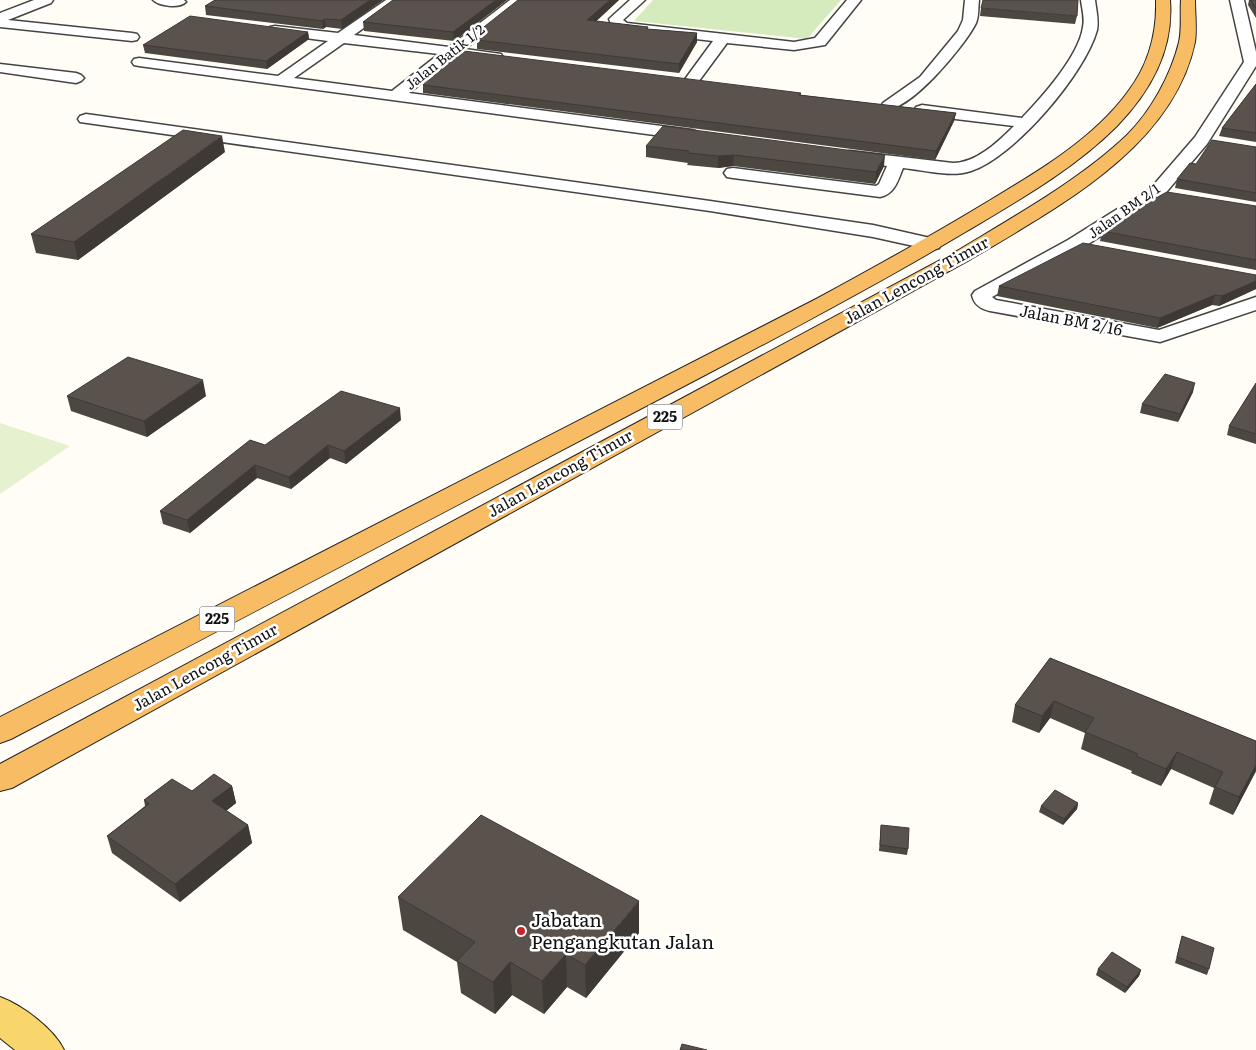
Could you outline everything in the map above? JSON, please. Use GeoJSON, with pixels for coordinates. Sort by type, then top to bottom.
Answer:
{"type":"FeatureCollection","features":[{"type":"Feature","properties":{"kind":"highway","name":"Jalan Lencong Timur"},"geometry":{"type":"LineString","coordinates":[[0,732],[826,304],[932,244],[1050,172],[1125,107],[1150,70],[1163,34],[1163,0]]}},
{"type":"Feature","properties":{"kind":"highway","name":"Jalan Lencong Timur"},"geometry":{"type":"LineString","coordinates":[[0,779],[964,255],[1028,216],[1100,166],[1134,138],[1154,113],[1175,77],[1188,41],[1188,0]]}},
{"type":"Feature","properties":{"kind":"highway"},"geometry":{"type":"LineString","coordinates":[[0,795],[50,752]]}},
{"type":"Feature","properties":{"kind":"main road"},"geometry":{"type":"LineString","coordinates":[[0,1014],[44,1050]]}},
{"type":"Feature","properties":{"kind":"street"},"geometry":{"type":"LineString","coordinates":[[0,18],[46,0]]}},
{"type":"Feature","properties":{"kind":"street"},"geometry":{"type":"LineString","coordinates":[[160,0],[178,2]]}},
{"type":"Feature","properties":{"kind":"street"},"geometry":{"type":"LineString","coordinates":[[280,81],[392,0]]}},
{"type":"Feature","properties":{"kind":"street","name":"Jalan Batik 1/2"},"geometry":{"type":"LineString","coordinates":[[395,96],[454,52],[518,0]]}},
{"type":"Feature","properties":{"kind":"street"},"geometry":{"type":"LineString","coordinates":[[638,0],[616,19],[617,23],[623,27],[794,46],[820,42],[854,0]]}},
{"type":"Feature","properties":{"kind":"street"},"geometry":{"type":"LineString","coordinates":[[889,106],[925,80],[964,32],[970,20],[972,0],[967,0]]}},
{"type":"Feature","properties":{"kind":"street"},"geometry":{"type":"LineString","coordinates":[[839,154],[945,168],[964,168],[975,165],[999,148],[1027,123],[1070,71],[1090,30],[1088,0]]}},
{"type":"Feature","properties":{"kind":"street","name":"Jalan BM 2/1"},"geometry":{"type":"LineString","coordinates":[[983,300],[982,295],[1075,244],[1157,192],[1201,140],[1253,62],[1250,22],[1237,0]]}},
{"type":"Feature","properties":{"kind":"street"},"geometry":{"type":"LineString","coordinates":[[0,23],[132,38]]}},
{"type":"Feature","properties":{"kind":"street"},"geometry":{"type":"LineString","coordinates":[[262,28],[512,59]]}},
{"type":"Feature","properties":{"kind":"street"},"geometry":{"type":"LineString","coordinates":[[691,82],[722,39]]}},
{"type":"Feature","properties":{"kind":"street"},"geometry":{"type":"LineString","coordinates":[[139,62],[708,137]]}},
{"type":"Feature","properties":{"kind":"street"},"geometry":{"type":"LineString","coordinates":[[0,68],[76,78]]}},
{"type":"Feature","properties":{"kind":"street"},"geometry":{"type":"LineString","coordinates":[[673,79],[710,84]]}},
{"type":"Feature","properties":{"kind":"street"},"geometry":{"type":"LineString","coordinates":[[871,104],[1027,123]]}},
{"type":"Feature","properties":{"kind":"street"},"geometry":{"type":"LineString","coordinates":[[86,119],[721,190],[880,192],[887,186],[897,162]]}},
{"type":"Feature","properties":{"kind":"street"},"geometry":{"type":"LineString","coordinates":[[1201,140],[1219,143]]}},
{"type":"Feature","properties":{"kind":"street"},"geometry":{"type":"LineString","coordinates":[[721,190],[744,159]]}},
{"type":"Feature","properties":{"kind":"street"},"geometry":{"type":"LineString","coordinates":[[721,190],[879,232],[932,244]]}},
{"type":"Feature","properties":{"kind":"street"},"geometry":{"type":"LineString","coordinates":[[1157,192],[1175,195]]}},
{"type":"Feature","properties":{"kind":"street"},"geometry":{"type":"LineString","coordinates":[[1075,244],[1104,250]]}},
{"type":"Feature","properties":{"kind":"street","name":"Jalan BM 2/16"},"geometry":{"type":"LineString","coordinates":[[983,300],[990,305],[1160,336],[1256,303]]}},
{"type":"Feature","properties":{"kind":"green space"},"geometry":{"type":"Polygon","coordinates":[[[653,0],[841,0],[807,39],[634,21],[653,0]]]}},
{"type":"Feature","properties":{"kind":"green space"},"geometry":{"type":"Polygon","coordinates":[[[0,423],[70,446],[0,494],[0,423]]]}},
{"type":"Feature","properties":{"kind":"building"},"geometry":{"type":"Polygon","coordinates":[[[215,0],[370,0],[341,20],[325,19],[322,21],[205,6],[215,0]]]}},
{"type":"Feature","properties":{"kind":"building"},"geometry":{"type":"Polygon","coordinates":[[[393,0],[496,0],[453,32],[363,22],[393,0]]]}},
{"type":"Feature","properties":{"kind":"building"},"geometry":{"type":"Polygon","coordinates":[[[518,0],[610,0],[587,20],[648,27],[647,29],[697,33],[679,64],[477,40],[483,35],[475,34],[518,0]]]}},
{"type":"Feature","properties":{"kind":"building"},"geometry":{"type":"Polygon","coordinates":[[[983,0],[1078,0],[1077,16],[981,8],[983,0]]]}},
{"type":"Feature","properties":{"kind":"building"},"geometry":{"type":"Polygon","coordinates":[[[1251,0],[1256,0],[1256,8],[1251,0]]]}},
{"type":"Feature","properties":{"kind":"building"},"geometry":{"type":"Polygon","coordinates":[[[190,16],[308,32],[266,61],[143,45],[190,16]]]}},
{"type":"Feature","properties":{"kind":"building"},"geometry":{"type":"Polygon","coordinates":[[[464,51],[801,93],[799,95],[956,113],[936,151],[423,85],[464,51]]]}},
{"type":"Feature","properties":{"kind":"building"},"geometry":{"type":"Polygon","coordinates":[[[1256,84],[1256,133],[1222,128],[1256,84]]]}},
{"type":"Feature","properties":{"kind":"building"},"geometry":{"type":"Polygon","coordinates":[[[663,126],[885,155],[876,172],[734,155],[718,156],[688,153],[689,151],[646,146],[663,126]]]}},
{"type":"Feature","properties":{"kind":"building"},"geometry":{"type":"Polygon","coordinates":[[[183,130],[222,136],[74,242],[31,234],[183,130]]]}},
{"type":"Feature","properties":{"kind":"building"},"geometry":{"type":"Polygon","coordinates":[[[1212,140],[1256,147],[1256,193],[1177,179],[1190,163],[1196,164],[1212,140]]]}},
{"type":"Feature","properties":{"kind":"building"},"geometry":{"type":"Polygon","coordinates":[[[1167,192],[1256,206],[1256,260],[1102,231],[1141,208],[1138,207],[1167,192]]]}},
{"type":"Feature","properties":{"kind":"building"},"geometry":{"type":"Polygon","coordinates":[[[1083,243],[1256,275],[1256,281],[1222,296],[1215,295],[1160,318],[999,286],[1083,243]]]}},
{"type":"Feature","properties":{"kind":"building"},"geometry":{"type":"Polygon","coordinates":[[[128,357],[203,380],[144,421],[67,396],[128,357]]]}},
{"type":"Feature","properties":{"kind":"building"},"geometry":{"type":"Polygon","coordinates":[[[1165,374],[1195,383],[1180,414],[1142,404],[1165,374]]]}},
{"type":"Feature","properties":{"kind":"building"},"geometry":{"type":"Polygon","coordinates":[[[1256,383],[1256,434],[1229,426],[1256,383]]]}},
{"type":"Feature","properties":{"kind":"building"},"geometry":{"type":"Polygon","coordinates":[[[341,391],[400,408],[344,451],[328,445],[289,477],[255,465],[187,520],[160,511],[250,440],[265,445],[341,391]]]}},
{"type":"Feature","properties":{"kind":"building"},"geometry":{"type":"Polygon","coordinates":[[[1050,658],[1256,741],[1256,765],[1239,797],[1215,787],[1223,772],[1177,752],[1166,769],[1136,756],[1138,754],[1085,732],[1094,718],[1054,701],[1042,716],[1015,705],[1050,658]]]}},
{"type":"Feature","properties":{"kind":"building"},"geometry":{"type":"Polygon","coordinates":[[[214,774],[232,786],[212,801],[248,825],[175,884],[107,836],[149,804],[144,800],[172,779],[192,791],[214,774]]]}},
{"type":"Feature","properties":{"kind":"building"},"geometry":{"type":"Polygon","coordinates":[[[1055,790],[1078,803],[1064,819],[1041,806],[1055,790]]]}},
{"type":"Feature","properties":{"kind":"building","name":"Jabatan Pengangkutan Jalan"},"geometry":{"type":"Polygon","coordinates":[[[481,815],[639,901],[585,965],[566,954],[542,981],[510,962],[493,982],[457,961],[475,942],[398,897],[481,815]]]}},
{"type":"Feature","properties":{"kind":"building"},"geometry":{"type":"Polygon","coordinates":[[[881,825],[909,828],[908,849],[880,845],[881,825]]]}},
{"type":"Feature","properties":{"kind":"building"},"geometry":{"type":"Polygon","coordinates":[[[1182,936],[1214,948],[1209,969],[1177,957],[1182,936]]]}},
{"type":"Feature","properties":{"kind":"building"},"geometry":{"type":"Polygon","coordinates":[[[1112,952],[1141,970],[1127,987],[1098,969],[1112,952]]]}},
{"type":"Feature","properties":{"kind":"building"},"geometry":{"type":"Polygon","coordinates":[[[682,1044],[707,1050],[680,1050],[682,1044]]]}},
{"type":"Feature","properties":{"kind":"place","name":"Jabatan Pengangkutan Jalan"},"geometry":{"type":"Point","coordinates":[521,931]}}]}
